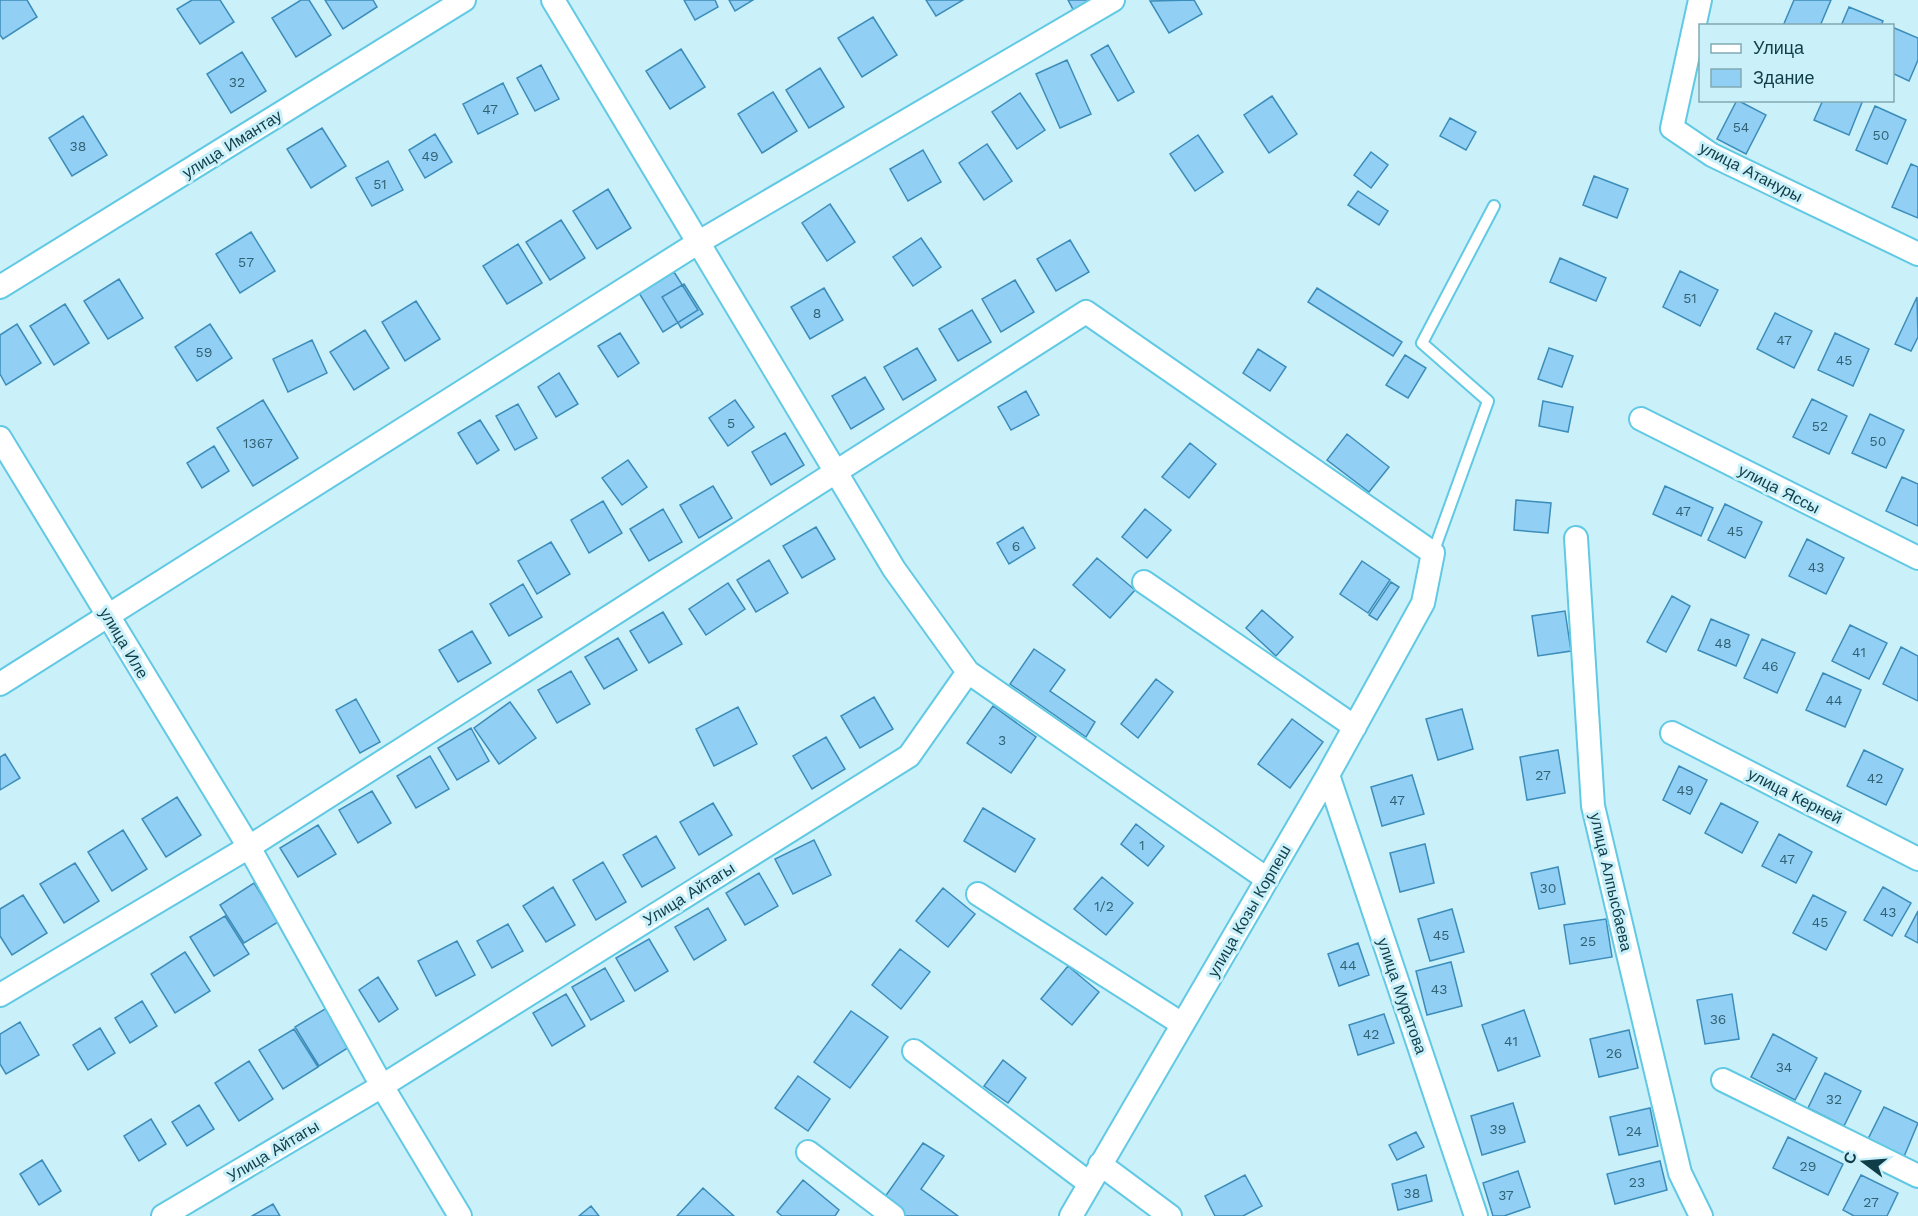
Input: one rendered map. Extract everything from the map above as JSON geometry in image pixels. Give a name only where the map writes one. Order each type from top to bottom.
[{"type":"street","name":"улица Имантау","points":[[0,287],[464,0]]},
{"type":"street","points":[[553,0],[894,569],[968,672],[1267,879]]},
{"type":"street","points":[[0,684],[109,618],[699,242],[1113,0]]},
{"type":"street","name":"улица Атануры","points":[[1700,0],[1672,129],[1712,155],[1918,254]]},
{"type":"street","points":[[0,995],[249,847],[1086,312],[1433,553]]},
{"type":"street","name":"улица Яссы","points":[[1641,419],[1918,558]]},
{"type":"street","name":"улица Иле","points":[[0,438],[249,847]]},
{"type":"street","name":"улица Алпысбаева","points":[[1576,538],[1593,806],[1680,1173],[1701,1216]]},
{"type":"street","name":"улица Козы Корпеш","points":[[1071,1216],[1355,728],[1423,603],[1433,553]]},
{"type":"street","points":[[1144,582],[1355,728]]},
{"type":"street","name":"Улица Айтагы","points":[[163,1216],[382,1086],[909,756],[968,672]]},
{"type":"street","name":"улица Керней","points":[[1672,733],[1918,859]]},
{"type":"street","name":"улица Муратова","points":[[1328,775],[1476,1216]]},
{"type":"street","points":[[249,847],[382,1086],[460,1216]]},
{"type":"street","points":[[978,894],[1182,1024]]},
{"type":"street","points":[[914,1051],[1094,1173],[1170,1216]]},
{"type":"street","points":[[1723,1080],[1918,1176]]},
{"type":"street","points":[[808,1152],[892,1216]]},
{"type":"lane","points":[[1433,553],[1488,401],[1422,343],[1494,206]]},
{"type":"building","points":[[0,0],[27,0],[37,17],[3,39],[0,35]]},
{"type":"building","points":[[192,0],[220,0],[234,22],[200,44],[177,9]]},
{"type":"building","points":[[301,0],[309,0],[331,35],[296,57],[272,18]]},
{"type":"building","points":[[325,0],[373,0],[377,7],[343,29]]},
{"type":"building","points":[[684,0],[715,0],[718,7],[695,20]]},
{"type":"building","points":[[729,0],[753,0],[735,11]]},
{"type":"building","points":[[926,0],[963,0],[936,16]]},
{"type":"building","points":[[1068,0],[1103,0],[1076,15]]},
{"type":"building","points":[[1194,0],[1202,14],[1169,33],[1150,1]]},
{"type":"building","points":[[1794,0],[1831,0],[1821,24],[1784,24]]},
{"type":"building","points":[[1849,7],[1883,21],[1882,24],[1842,24]]},
{"type":"building","points":[[873,17],[897,55],[862,77],[838,38]]},
{"type":"building","points":[[1894,28],[1918,38],[1918,60],[1909,81],[1894,74]]},
{"type":"building","points":[[1108,45],[1134,92],[1118,101],[1091,55]]},
{"type":"building","points":[[681,49],[705,87],[670,109],[646,71]]},
{"type":"building","points":[[242,52],[266,91],[231,113],[207,74]]},
{"type":"building","points":[[1067,60],[1091,114],[1060,128],[1036,74]]},
{"type":"building","points":[[541,65],[559,99],[535,111],[517,78]]},
{"type":"building","points":[[820,68],[844,107],[809,128],[786,90]]},
{"type":"building","points":[[503,83],[518,114],[478,134],[463,104]]},
{"type":"building","points":[[773,92],[797,131],[762,153],[738,114]]},
{"type":"building","points":[[1020,93],[1045,130],[1017,149],[992,112]]},
{"type":"building","points":[[1272,96],[1297,134],[1269,153],[1244,115]]},
{"type":"building","points":[[1736,102],[1741,102],[1766,115],[1746,154],[1717,139]]},
{"type":"building","points":[[1822,102],[1862,102],[1849,135],[1814,120]]},
{"type":"building","points":[[1875,106],[1906,120],[1887,164],[1856,150]]},
{"type":"building","points":[[83,116],[107,155],[72,176],[49,138]]},
{"type":"building","points":[[1450,118],[1476,132],[1466,150],[1440,136]]},
{"type":"building","points":[[322,128],[346,166],[311,188],[287,149]]},
{"type":"building","points":[[435,134],[452,162],[425,178],[409,150]]},
{"type":"building","points":[[1198,135],[1223,172],[1195,191],[1170,154]]},
{"type":"building","points":[[987,144],[1012,181],[984,200],[959,163]]},
{"type":"building","points":[[923,150],[941,182],[908,201],[890,169]]},
{"type":"building","points":[[1371,152],[1388,165],[1371,188],[1354,175]]},
{"type":"building","points":[[388,161],[403,190],[372,206],[356,178]]},
{"type":"building","points":[[1911,164],[1918,167],[1918,218],[1892,207]]},
{"type":"building","points":[[1594,176],[1628,189],[1617,218],[1583,205]]},
{"type":"building","points":[[608,189],[631,228],[597,249],[573,211]]},
{"type":"building","points":[[1358,191],[1388,211],[1379,225],[1348,205]]},
{"type":"building","points":[[830,204],[855,242],[827,261],[802,223]]},
{"type":"building","points":[[561,220],[585,258],[550,280],[526,242]]},
{"type":"building","points":[[251,232],[275,271],[240,293],[216,254]]},
{"type":"building","points":[[921,238],[941,267],[913,286],[893,257]]},
{"type":"building","points":[[1070,240],[1089,272],[1056,291],[1037,259]]},
{"type":"building","points":[[518,244],[542,283],[507,304],[483,266]]},
{"type":"building","points":[[1560,258],[1606,278],[1596,301],[1550,282]]},
{"type":"building","points":[[1680,271],[1718,290],[1700,326],[1663,307]]},
{"type":"building","points":[[674,272],[698,310],[663,332],[639,293]]},
{"type":"building","points":[[119,279],[143,318],[108,339],[84,301]]},
{"type":"building","points":[[1015,280],[1034,312],[1001,332],[982,299]]},
{"type":"building","points":[[684,284],[703,314],[681,328],[662,297]]},
{"type":"building","points":[[824,288],[843,320],[810,339],[791,307]]},
{"type":"building","points":[[1317,288],[1402,342],[1393,356],[1308,302]]},
{"type":"building","points":[[1917,297],[1918,337],[1911,351],[1895,344]]},
{"type":"building","points":[[416,301],[440,339],[405,361],[382,322]]},
{"type":"building","points":[[65,304],[89,343],[54,365],[30,326]]},
{"type":"building","points":[[972,310],[991,342],[958,361],[939,329]]},
{"type":"building","points":[[1775,313],[1812,331],[1794,368],[1757,349]]},
{"type":"building","points":[[17,324],[41,363],[6,385],[0,374],[0,335]]},
{"type":"building","points":[[210,324],[232,358],[197,381],[175,347]]},
{"type":"building","points":[[365,330],[389,368],[354,390],[330,352]]},
{"type":"building","points":[[620,333],[639,363],[618,377],[598,346]]},
{"type":"building","points":[[1835,333],[1869,349],[1853,386],[1818,370]]},
{"type":"building","points":[[312,340],[327,373],[288,392],[273,359]]},
{"type":"building","points":[[917,348],[936,380],[903,400],[884,367]]},
{"type":"building","points":[[1549,348],[1573,356],[1562,387],[1538,379]]},
{"type":"building","points":[[1258,349],[1286,367],[1270,391],[1243,373]]},
{"type":"building","points":[[1405,355],[1426,368],[1408,398],[1386,385]]},
{"type":"building","points":[[559,373],[578,404],[556,417],[538,387]]},
{"type":"building","points":[[865,377],[884,409],[851,429],[832,396]]},
{"type":"building","points":[[1026,391],[1039,415],[1011,430],[998,407]]},
{"type":"building","points":[[1812,399],[1847,416],[1829,454],[1793,437]]},
{"type":"building","points":[[263,400],[298,458],[253,486],[217,428]]},
{"type":"building","points":[[735,400],[754,427],[728,446],[709,418]]},
{"type":"building","points":[[1543,401],[1573,407],[1568,432],[1539,426]]},
{"type":"building","points":[[518,404],[537,438],[515,450],[496,416]]},
{"type":"building","points":[[1870,414],[1904,430],[1886,468],[1852,453]]},
{"type":"building","points":[[480,420],[499,450],[477,464],[458,433]]},
{"type":"building","points":[[785,433],[804,465],[771,485],[752,452]]},
{"type":"building","points":[[1347,434],[1389,467],[1369,492],[1327,460]]},
{"type":"building","points":[[1190,443],[1216,464],[1189,498],[1162,477]]},
{"type":"building","points":[[214,446],[229,471],[202,488],[187,463]]},
{"type":"building","points":[[628,460],[647,487],[622,505],[602,478]]},
{"type":"building","points":[[1902,477],[1918,484],[1918,526],[1886,511]]},
{"type":"building","points":[[713,486],[732,518],[699,538],[680,505]]},
{"type":"building","points":[[1665,486],[1713,508],[1701,536],[1653,514]]},
{"type":"building","points":[[1516,500],[1551,503],[1548,533],[1514,530]]},
{"type":"building","points":[[603,501],[622,533],[589,553],[571,520]]},
{"type":"building","points":[[1725,504],[1762,522],[1745,558],[1708,540]]},
{"type":"building","points":[[663,509],[682,542],[649,561],[630,529]]},
{"type":"building","points":[[1145,509],[1171,530],[1147,558],[1122,537]]},
{"type":"building","points":[[816,527],[835,559],[802,578],[783,546]]},
{"type":"building","points":[[1023,527],[1035,548],[1009,564],[997,543]]},
{"type":"building","points":[[1807,539],[1844,558],[1826,594],[1789,576]]},
{"type":"building","points":[[551,542],[570,574],[537,594],[518,561]]},
{"type":"building","points":[[1097,558],[1135,590],[1110,618],[1073,585]]},
{"type":"building","points":[[769,560],[788,593],[756,612],[737,580]]},
{"type":"building","points":[[1362,561],[1390,580],[1368,613],[1340,594]]},
{"type":"building","points":[[1391,582],[1399,587],[1377,620],[1369,615]]},
{"type":"building","points":[[728,583],[745,609],[706,635],[689,609]]},
{"type":"building","points":[[523,584],[542,617],[509,636],[490,604]]},
{"type":"building","points":[[1672,596],[1690,606],[1666,652],[1647,642]]},
{"type":"building","points":[[1262,610],[1293,637],[1276,656],[1246,628]]},
{"type":"building","points":[[1565,611],[1571,651],[1538,656],[1532,616]]},
{"type":"building","points":[[663,612],[682,644],[649,663],[630,631]]},
{"type":"building","points":[[1711,619],[1749,635],[1736,666],[1698,650]]},
{"type":"building","points":[[1850,625],[1887,643],[1869,679],[1832,661]]},
{"type":"building","points":[[472,631],[491,663],[458,682],[439,650]]},
{"type":"building","points":[[618,638],[637,670],[604,689],[585,657]]},
{"type":"building","points":[[1762,639],[1795,653],[1777,693],[1744,678]]},
{"type":"building","points":[[1901,647],[1918,656],[1918,701],[1883,684]]},
{"type":"building","points":[[1034,649],[1065,670],[1050,691],[1095,722],[1086,737],[1010,684]]},
{"type":"building","points":[[571,671],[590,704],[557,723],[538,690]]},
{"type":"building","points":[[1823,673],[1861,690],[1845,727],[1806,710]]},
{"type":"building","points":[[1156,679],[1173,692],[1138,738],[1121,724]]},
{"type":"building","points":[[874,697],[893,729],[860,748],[841,716]]},
{"type":"building","points":[[356,699],[380,742],[360,753],[336,710]]},
{"type":"building","points":[[510,702],[536,738],[499,764],[474,728]]},
{"type":"building","points":[[993,706],[1036,737],[1011,773],[967,743]]},
{"type":"building","points":[[738,707],[757,744],[714,766],[696,729]]},
{"type":"building","points":[[1462,709],[1473,749],[1438,760],[1426,719]]},
{"type":"building","points":[[1292,719],[1323,742],[1290,788],[1258,764]]},
{"type":"building","points":[[471,728],[489,761],[457,780],[438,748]]},
{"type":"building","points":[[826,737],[845,769],[812,789],[793,756]]},
{"type":"building","points":[[1558,750],[1565,793],[1527,800],[1520,757]]},
{"type":"building","points":[[1864,750],[1903,769],[1886,805],[1847,786]]},
{"type":"building","points":[[5,754],[20,778],[0,790],[0,757]]},
{"type":"building","points":[[430,756],[449,789],[416,808],[397,776]]},
{"type":"building","points":[[1679,766],[1707,780],[1690,814],[1663,800]]},
{"type":"building","points":[[1412,775],[1424,814],[1382,826],[1371,787]]},
{"type":"building","points":[[372,791],[391,823],[358,843],[339,810]]},
{"type":"building","points":[[177,797],[201,835],[166,857],[142,819]]},
{"type":"building","points":[[713,803],[732,835],[699,855],[680,822]]},
{"type":"building","points":[[1721,803],[1758,822],[1742,853],[1705,833]]},
{"type":"building","points":[[983,808],[1035,839],[1015,872],[964,841]]},
{"type":"building","points":[[1136,824],[1164,846],[1148,866],[1121,844]]},
{"type":"building","points":[[318,825],[336,854],[298,877],[280,848]]},
{"type":"building","points":[[123,830],[147,869],[112,891],[88,852]]},
{"type":"building","points":[[1779,834],[1812,852],[1796,883],[1762,866]]},
{"type":"building","points":[[656,836],[675,868],[642,887],[623,855]]},
{"type":"building","points":[[814,840],[831,875],[793,894],[775,859]]},
{"type":"building","points":[[1425,844],[1434,883],[1400,892],[1390,853]]},
{"type":"building","points":[[603,862],[626,902],[596,920],[573,880]]},
{"type":"building","points":[[75,863],[99,901],[64,923],[40,884]]},
{"type":"building","points":[[1558,867],[1565,904],[1539,909],[1531,873]]},
{"type":"building","points":[[759,873],[778,906],[745,925],[726,893]]},
{"type":"building","points":[[1102,877],[1133,903],[1106,935],[1074,909]]},
{"type":"building","points":[[254,883],[278,922],[244,943],[220,905]]},
{"type":"building","points":[[553,887],[575,925],[546,942],[523,906]]},
{"type":"building","points":[[1883,887],[1911,903],[1892,936],[1864,920]]},
{"type":"building","points":[[943,888],[975,914],[948,947],[916,921]]},
{"type":"building","points":[[23,895],[47,933],[12,955],[0,936],[0,909]]},
{"type":"building","points":[[1813,895],[1846,912],[1826,950],[1793,933]]},
{"type":"building","points":[[708,908],[726,940],[694,960],[675,927]]},
{"type":"building","points":[[1452,909],[1464,952],[1430,961],[1418,919]]},
{"type":"building","points":[[1918,911],[1918,943],[1905,936]]},
{"type":"building","points":[[225,916],[249,954],[214,976],[190,937]]},
{"type":"building","points":[[1606,919],[1612,957],[1570,964],[1564,925]]},
{"type":"building","points":[[508,924],[523,951],[492,968],[477,941]]},
{"type":"building","points":[[649,939],[668,971],[635,991],[616,958]]},
{"type":"building","points":[[457,941],[475,975],[436,996],[418,961]]},
{"type":"building","points":[[1358,943],[1369,975],[1339,986],[1328,954]]},
{"type":"building","points":[[900,949],[930,972],[901,1009],[872,985]]},
{"type":"building","points":[[185,952],[210,991],[175,1013],[151,974]]},
{"type":"building","points":[[1451,962],[1462,1006],[1427,1015],[1416,971]]},
{"type":"building","points":[[1068,966],[1099,992],[1072,1025],[1041,999]]},
{"type":"building","points":[[605,968],[624,1001],[591,1020],[572,987]]},
{"type":"building","points":[[378,977],[398,1009],[379,1022],[359,990]]},
{"type":"building","points":[[566,994],[585,1026],[552,1046],[533,1013]]},
{"type":"building","points":[[1732,994],[1739,1039],[1705,1044],[1697,1000]]},
{"type":"building","points":[[142,1001],[157,1026],[130,1043],[115,1018]]},
{"type":"building","points":[[330,1006],[354,1044],[319,1066],[295,1027]]},
{"type":"building","points":[[1524,1010],[1540,1056],[1498,1071],[1482,1025]]},
{"type":"building","points":[[851,1011],[888,1037],[850,1088],[814,1062]]},
{"type":"building","points":[[1384,1014],[1394,1043],[1358,1055],[1349,1025]]},
{"type":"building","points":[[20,1022],[39,1055],[6,1074],[0,1064],[0,1034]]},
{"type":"building","points":[[100,1028],[115,1053],[88,1070],[73,1045]]},
{"type":"building","points":[[294,1029],[318,1067],[283,1089],[259,1050]]},
{"type":"building","points":[[1629,1030],[1638,1068],[1599,1077],[1590,1039]]},
{"type":"building","points":[[1773,1034],[1817,1058],[1795,1100],[1751,1077]]},
{"type":"building","points":[[1003,1060],[1026,1078],[1008,1103],[984,1086]]},
{"type":"building","points":[[249,1061],[273,1099],[239,1121],[215,1083]]},
{"type":"building","points":[[1825,1073],[1861,1091],[1844,1126],[1808,1108]]},
{"type":"building","points":[[798,1076],[830,1099],[808,1131],[775,1108]]},
{"type":"building","points":[[1513,1103],[1525,1142],[1482,1155],[1471,1116]]},
{"type":"building","points":[[199,1105],[214,1129],[187,1146],[172,1122]]},
{"type":"building","points":[[1884,1107],[1918,1123],[1903,1159],[1867,1141]]},
{"type":"building","points":[[1650,1108],[1658,1146],[1619,1155],[1610,1117]]},
{"type":"building","points":[[151,1119],[166,1144],[139,1161],[124,1136]]},
{"type":"building","points":[[1416,1132],[1424,1147],[1397,1160],[1389,1145]]},
{"type":"building","points":[[1788,1137],[1843,1164],[1828,1195],[1773,1168]]},
{"type":"building","points":[[923,1143],[944,1156],[921,1189],[958,1216],[903,1216],[882,1201]]},
{"type":"building","points":[[42,1160],[61,1191],[39,1205],[20,1174]]},
{"type":"building","points":[[1660,1161],[1667,1190],[1615,1204],[1607,1174]]},
{"type":"building","points":[[1518,1171],[1530,1207],[1504,1216],[1493,1216],[1483,1183]]},
{"type":"building","points":[[1245,1175],[1262,1206],[1243,1216],[1215,1216],[1205,1196]]},
{"type":"building","points":[[1426,1175],[1432,1201],[1398,1210],[1392,1184]]},
{"type":"building","points":[[1861,1175],[1898,1193],[1887,1216],[1854,1216],[1843,1210]]},
{"type":"building","points":[[803,1180],[839,1210],[835,1216],[782,1216],[777,1212]]},
{"type":"building","points":[[703,1188],[734,1216],[677,1216]]},
{"type":"building","points":[[273,1204],[280,1216],[252,1216]]},
{"type":"building","points":[[591,1206],[599,1216],[579,1216]]}]
